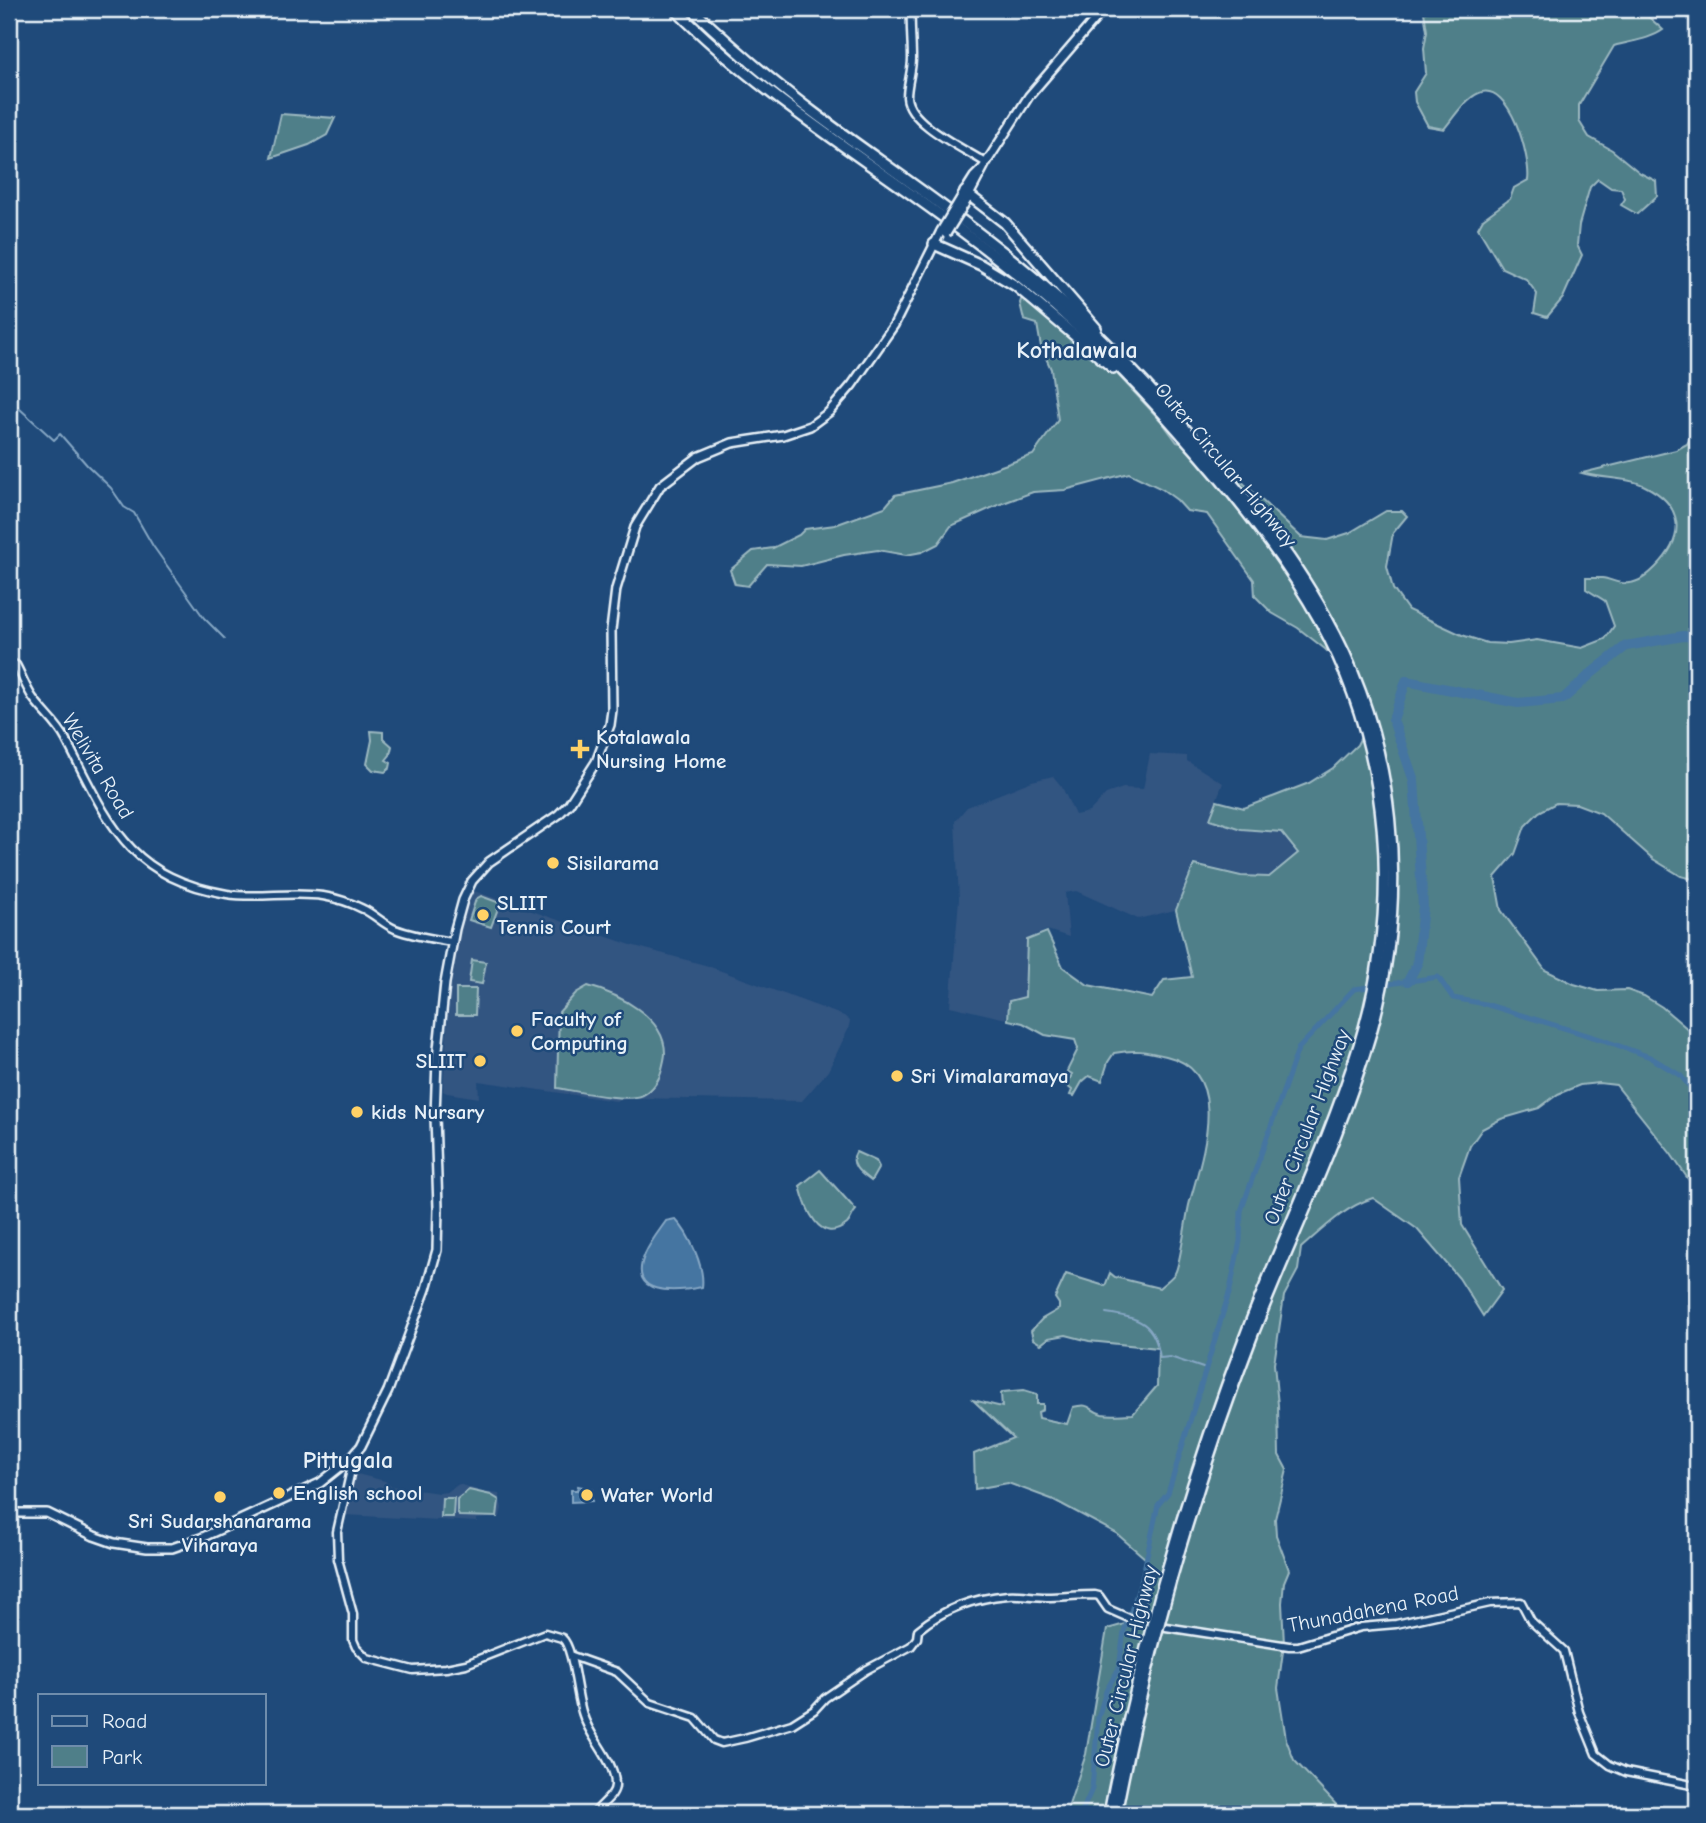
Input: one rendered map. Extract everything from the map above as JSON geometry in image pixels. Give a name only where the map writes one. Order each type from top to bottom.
[{"type":"highway","name":"Outer Circular Highway","points":[[675,9],[743,71],[935,200],[1013,260],[1125,361],[1256,513],[1296,569],[1327,618],[1356,681],[1377,745],[1390,812],[1393,871],[1391,921],[1378,1002],[1356,1079],[1253,1335],[1198,1494],[1148,1669],[1116,1814]]},
{"type":"highway","name":"Outer Circular Highway","points":[[692,9],[817,122],[1007,266],[1099,346],[1186,434],[1276,551],[1304,594],[1335,651],[1360,714],[1377,783],[1384,841],[1384,906],[1377,968],[1360,1042],[1324,1142],[1246,1333],[1203,1455],[1151,1633],[1126,1731],[1109,1814]]},
{"type":"highway","points":[[966,196],[1005,223],[1125,361]]},
{"type":"highway","points":[[936,246],[981,265],[1016,286],[1156,405]]},
{"type":"main road","points":[[9,1513],[47,1513],[114,1543],[147,1548],[172,1548],[201,1538],[326,1480],[349,1460],[366,1438],[383,1405],[436,1255],[436,1071],[445,983],[463,900],[479,872],[489,862],[558,815],[573,799],[596,762],[610,725],[612,710],[611,630],[616,589],[630,541],[644,509],[665,482],[698,457],[732,443],[802,429],[829,412],[852,385],[894,325],[926,261],[966,196],[974,177],[1030,96],[1104,9]]},
{"type":"street","points":[[911,9],[912,59],[907,97],[909,104],[929,128],[984,166]]},
{"type":"street","name":"Welivita Road","points":[[9,662],[16,665],[31,695],[65,737],[86,783],[109,822],[152,867],[183,881],[228,894],[311,895],[347,902],[365,909],[391,928],[452,942]]},
{"type":"street","points":[[349,1460],[347,1489],[337,1532],[338,1559],[350,1600],[356,1647],[367,1658],[414,1670],[466,1664],[545,1633],[562,1638],[572,1656],[574,1681],[583,1718],[607,1760],[615,1781],[614,1791],[594,1814]]},
{"type":"street","name":"Thunadahena Road","points":[[572,1656],[617,1672],[650,1703],[695,1718],[714,1740],[722,1743],[792,1724],[866,1670],[911,1646],[917,1638],[918,1630],[927,1623],[950,1609],[969,1602],[1010,1595],[1095,1595],[1119,1616],[1140,1623],[1298,1646],[1362,1627],[1396,1624],[1490,1603],[1521,1602],[1531,1620],[1564,1651],[1579,1712],[1596,1754],[1610,1765],[1626,1772],[1697,1786]]},
{"type":"shaded area","points":[[1150,754],[1187,756],[1187,761],[1223,783],[1209,819],[1241,830],[1280,833],[1296,853],[1268,876],[1242,875],[1193,863],[1175,910],[1138,919],[1076,891],[1065,893],[1069,937],[1047,930],[1026,939],[1024,997],[1008,1000],[1006,1019],[950,1006],[959,899],[955,821],[967,807],[1032,781],[1053,776],[1062,787],[1075,815],[1089,812],[1106,794],[1123,788],[1143,789]]},
{"type":"shaded area","points":[[474,891],[631,945],[705,965],[844,1016],[850,1021],[848,1030],[828,1071],[802,1101],[631,1098],[616,1101],[478,1081],[479,1098],[447,1093],[443,1091],[450,984],[464,912]]},
{"type":"shaded area","points":[[675,1219],[695,1251],[701,1270],[702,1287],[668,1290],[648,1285],[642,1278],[641,1268],[649,1245],[666,1221]]},
{"type":"shaded area","points":[[353,1473],[404,1488],[439,1493],[447,1492],[459,1484],[482,1492],[499,1494],[502,1508],[500,1517],[477,1519],[477,1522],[344,1515]]},
{"type":"shaded area","points":[[578,1486],[592,1489],[592,1501],[571,1502],[571,1490],[577,1490]]},
{"type":"green space","points":[[1443,9],[1640,9],[1663,30],[1646,38],[1614,46],[1579,105],[1579,121],[1589,137],[1656,181],[1657,196],[1637,214],[1621,205],[1625,199],[1621,189],[1611,188],[1598,179],[1590,187],[1579,225],[1577,245],[1582,255],[1563,298],[1547,317],[1534,313],[1537,294],[1526,279],[1502,268],[1478,228],[1483,219],[1510,199],[1514,188],[1528,180],[1522,140],[1509,109],[1500,98],[1490,92],[1479,93],[1464,104],[1444,129],[1428,126],[1415,102],[1414,92],[1426,73],[1424,48],[1427,31],[1424,12]]},
{"type":"green space","points":[[281,114],[335,118],[327,135],[309,145],[271,158]]},
{"type":"green space","points":[[1024,291],[1048,305],[1085,334],[1105,361],[1177,442],[1208,450],[1301,537],[1327,540],[1349,533],[1386,511],[1402,511],[1407,516],[1393,533],[1387,566],[1393,589],[1408,610],[1462,635],[1487,643],[1509,644],[1537,640],[1582,648],[1605,639],[1614,626],[1605,601],[1586,589],[1586,578],[1626,583],[1644,578],[1672,545],[1676,523],[1668,503],[1645,486],[1582,473],[1676,450],[1687,444],[1697,427],[1697,880],[1681,876],[1653,859],[1601,813],[1577,804],[1556,803],[1539,812],[1525,826],[1515,854],[1495,877],[1501,910],[1545,970],[1574,984],[1598,991],[1627,990],[1644,996],[1662,1007],[1697,1037],[1697,1192],[1671,1154],[1616,1085],[1580,1085],[1558,1094],[1539,1108],[1501,1119],[1482,1129],[1470,1146],[1459,1177],[1462,1225],[1502,1290],[1483,1316],[1459,1278],[1417,1229],[1373,1198],[1343,1213],[1301,1248],[1298,1270],[1284,1296],[1274,1364],[1279,1455],[1287,1470],[1275,1519],[1276,1535],[1289,1570],[1284,1582],[1282,1603],[1284,1644],[1278,1688],[1286,1739],[1294,1760],[1345,1814],[1066,1814],[1086,1754],[1107,1629],[1143,1619],[1149,1583],[1146,1559],[1116,1533],[1054,1500],[1008,1483],[975,1489],[974,1454],[1013,1438],[973,1400],[1002,1407],[1003,1392],[1024,1390],[1037,1394],[1037,1404],[1043,1404],[1043,1410],[1038,1412],[1039,1418],[1067,1424],[1073,1407],[1079,1406],[1086,1406],[1106,1415],[1133,1414],[1157,1386],[1158,1348],[1089,1341],[1066,1335],[1049,1338],[1041,1344],[1033,1339],[1031,1331],[1042,1319],[1059,1309],[1055,1298],[1066,1274],[1105,1286],[1110,1273],[1115,1277],[1159,1288],[1173,1275],[1179,1261],[1208,1119],[1206,1098],[1200,1080],[1187,1065],[1166,1056],[1140,1051],[1114,1053],[1102,1081],[1089,1076],[1074,1096],[1070,1095],[1072,1090],[1067,1086],[1072,1074],[1067,1071],[1078,1049],[1075,1040],[1045,1035],[1023,1023],[1008,1020],[1009,1001],[1025,997],[1027,940],[1047,932],[1063,967],[1088,985],[1152,998],[1164,980],[1192,977],[1176,910],[1194,865],[1241,876],[1269,877],[1298,853],[1281,832],[1241,829],[1210,819],[1217,801],[1244,808],[1309,783],[1333,768],[1357,745],[1366,727],[1368,702],[1354,678],[1325,649],[1298,628],[1272,613],[1255,596],[1254,580],[1207,514],[1187,511],[1162,489],[1129,473],[1065,490],[1033,492],[998,505],[951,526],[938,544],[922,552],[906,555],[878,550],[801,566],[767,564],[748,586],[735,584],[730,570],[753,551],[773,548],[805,529],[835,525],[885,507],[895,495],[952,483],[1033,455],[1058,420],[1051,369],[1041,347],[1037,324],[1024,320],[1020,303]]},
{"type":"green space","points":[[371,731],[383,732],[383,738],[392,746],[386,760],[391,763],[390,768],[385,772],[373,770],[367,764]]},
{"type":"green space","name":"SLIIT Tennis Court","points":[[481,896],[500,903],[491,927],[469,920],[476,899]]},
{"type":"green space","points":[[472,960],[486,962],[482,984],[469,982]]},
{"type":"green space","points":[[588,986],[626,1001],[649,1018],[657,1028],[663,1040],[664,1059],[658,1080],[643,1095],[625,1098],[557,1088],[559,1012],[576,993]]},
{"type":"green space","points":[[456,989],[476,989],[475,1015],[456,1015]]},
{"type":"green space","points":[[856,1152],[876,1161],[879,1167],[871,1181],[855,1165]]},
{"type":"green space","points":[[820,1170],[856,1210],[847,1224],[837,1230],[829,1231],[815,1221],[802,1194],[800,1186]]},
{"type":"green space","points":[[469,1490],[491,1495],[499,1500],[497,1517],[459,1516],[457,1499]]},
{"type":"green space","points":[[442,1498],[454,1498],[453,1517],[441,1517]]},
{"type":"waterway","points":[[9,399],[54,440],[60,434],[111,488],[124,507],[134,513],[153,546],[204,618],[225,639]]},
{"type":"waterway","points":[[1408,981],[1417,964],[1423,906],[1414,781],[1393,720],[1406,681],[1518,703],[1563,699],[1626,646],[1683,636],[1697,637]]},
{"type":"waterway","points":[[1081,1814],[1092,1789],[1098,1718],[1106,1691],[1119,1668],[1124,1631],[1142,1579],[1158,1505],[1168,1493],[1230,1290],[1240,1241],[1241,1211],[1298,1049],[1354,989],[1438,977],[1453,998],[1485,1004],[1650,1057],[1681,1076],[1697,1096]]},
{"type":"waterway","points":[[1106,1313],[1128,1317],[1144,1324],[1154,1336],[1160,1358],[1170,1357],[1206,1369]]},
{"type":"place","name":"Kotalawala Nursing Home","points":[[580,749]]},
{"type":"place","name":"Sisilarama","points":[[553,863]]},
{"type":"place","name":"SLIIT Tennis Court","points":[[483,915]]},
{"type":"place","name":"Faculty of Computing","points":[[517,1031]]},
{"type":"place","name":"SLIIT","points":[[480,1061]]},
{"type":"place","name":"Sri Vimalaramaya","points":[[897,1076]]},
{"type":"place","name":"kids Nursary","points":[[357,1112]]},
{"type":"place","name":"English school","points":[[279,1493]]},
{"type":"place","name":"Water World","points":[[587,1495]]},
{"type":"place","name":"Sri Sudarshanarama Viharaya","points":[[220,1497]]},
{"type":"district","name":"Kothalawala","points":[[1077,350]]},
{"type":"district","name":"Pittugala","points":[[348,1460]]}]
